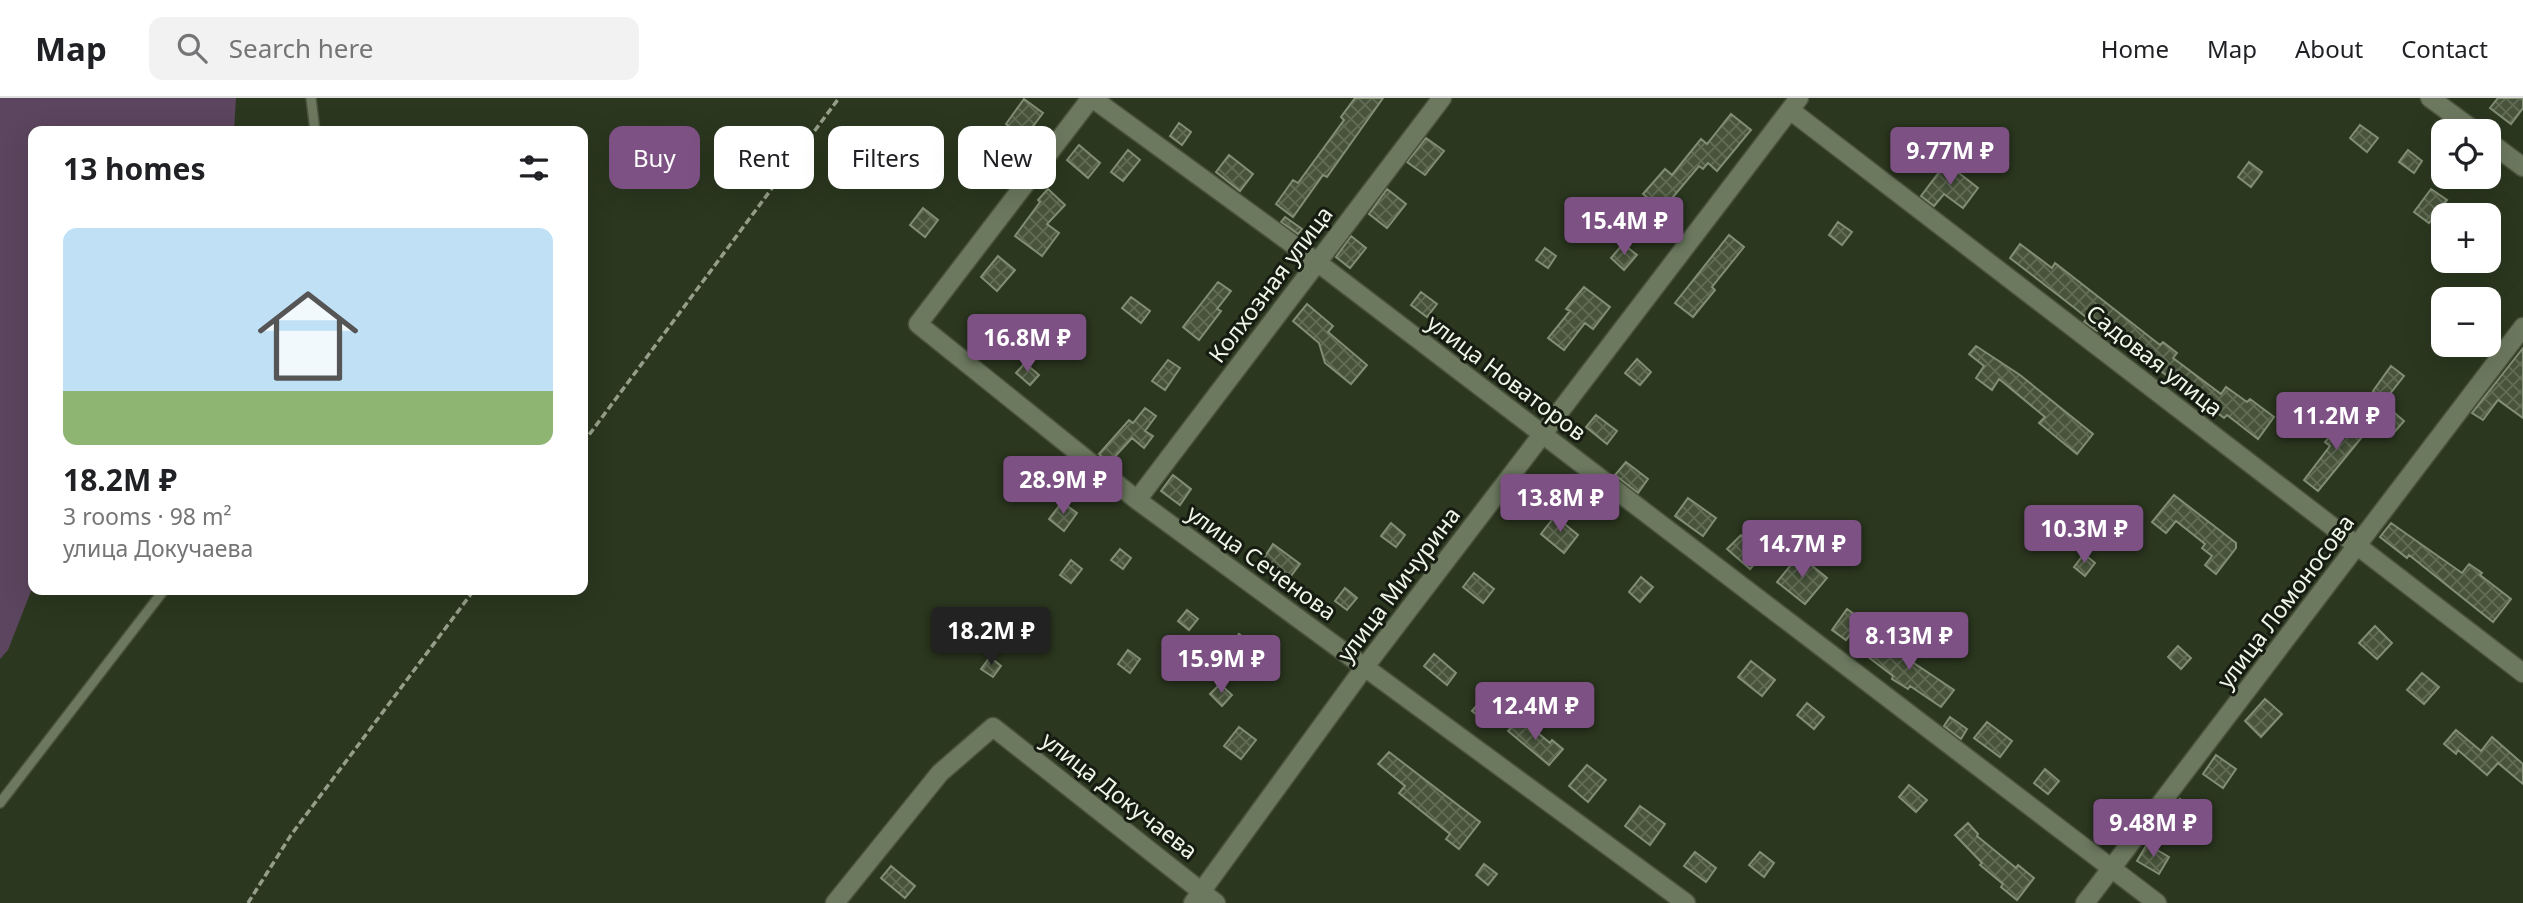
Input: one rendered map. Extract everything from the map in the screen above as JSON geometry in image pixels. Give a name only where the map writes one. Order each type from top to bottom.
[{"type":"street","name":"улица Новаторов","points":[[1092,98],[1317,262],[2157,903]]},
{"type":"street","name":"улица Сеченова","points":[[1092,98],[918,324],[1137,500],[1686,903]]},
{"type":"street","name":"Колхозная улица","points":[[1137,500],[1442,98]]},
{"type":"street","points":[[2430,98],[2459,119]]},
{"type":"street","name":"улица Мичурина","points":[[1198,897],[1364,668],[1794,104]]},
{"type":"street","name":"Садовая улица","points":[[1794,104],[2523,673]]},
{"type":"street","points":[[2501,151],[2523,167]]},
{"type":"street","name":"улица Ломоносова","points":[[2085,903],[2523,327]]},
{"type":"street","name":"улица Докучаева","points":[[835,903],[940,773],[993,727],[1198,897],[1216,903]]},
{"type":"lane","points":[[311,98],[314,126]]},
{"type":"lane","points":[[0,803],[160,595]]},
{"type":"path","points":[[588,436],[839,98]]},
{"type":"path","points":[[248,903],[291,835],[470,595]]},
{"type":"shaded area","points":[[0,98],[236,98],[234,126],[28,126],[29,595],[8,650],[0,659]]},
{"type":"building","points":[[1355,98],[1383,98],[1327,177],[1323,175],[1293,217],[1276,204],[1293,180],[1298,183],[1344,120],[1341,117]]},
{"type":"building","points":[[2498,98],[2523,98],[2523,108],[2511,124],[2490,108]]},
{"type":"building","points":[[1024,99],[1043,113],[1033,126],[1006,124]]},
{"type":"building","points":[[1731,114],[1751,130],[1717,171],[1708,163],[1703,169],[1699,166],[1662,210],[1643,194],[1665,169],[1672,175],[1701,139],[1707,144]]},
{"type":"building","points":[[1179,123],[1191,132],[1182,145],[1170,136]]},
{"type":"building","points":[[2360,125],[2378,138],[2367,152],[2350,138]]},
{"type":"building","points":[[1426,138],[1444,151],[1425,175],[1407,162]]},
{"type":"building","points":[[1079,145],[1100,163],[1088,178],[1067,160]]},
{"type":"building","points":[[1128,150],[1140,160],[1123,181],[1111,172]]},
{"type":"building","points":[[2408,150],[2422,161],[2414,173],[2399,162]]},
{"type":"building","points":[[1229,155],[1253,174],[1240,191],[1216,172]]},
{"type":"building","points":[[2249,162],[2262,172],[2251,187],[2238,177]]},
{"type":"building","points":[[1946,163],[1978,188],[1963,208],[1944,194],[1934,206],[1921,196]]},
{"type":"building","points":[[1048,189],[1065,205],[1047,224],[1059,233],[1042,256],[1015,236],[1040,202],[1038,200]]},
{"type":"building","points":[[1387,189],[1406,204],[1387,228],[1369,214]]},
{"type":"building","points":[[2431,189],[2447,200],[2445,203],[2431,203],[2429,223],[2414,212]]},
{"type":"building","points":[[923,208],[938,220],[925,237],[910,225]]},
{"type":"building","points":[[1285,217],[1302,229],[1298,234],[1281,222]]},
{"type":"building","points":[[1838,222],[1852,232],[1842,245],[1829,235]]},
{"type":"building","points":[[1729,235],[1744,247],[1712,287],[1715,290],[1693,317],[1675,303]]},
{"type":"building","points":[[1351,236],[1366,248],[1350,268],[1336,257]]},
{"type":"building","points":[[1623,244],[1637,255],[1624,270],[1611,258]]},
{"type":"building","points":[[2020,244],[2052,268],[2055,263],[2160,345],[2163,342],[2177,353],[2173,358],[2221,394],[2226,387],[2247,402],[2250,399],[2274,417],[2258,439],[2227,415],[2224,418],[2101,327],[2097,331],[2084,322],[2087,318],[2010,258]]},
{"type":"building","points":[[1545,248],[1556,256],[1548,268],[1536,260]]},
{"type":"building","points":[[998,256],[1015,270],[997,291],[981,277]]},
{"type":"building","points":[[1218,282],[1231,291],[1217,309],[1221,311],[1199,340],[1183,327]]},
{"type":"building","points":[[1584,287],[1610,307],[1593,329],[1585,323],[1564,350],[1548,338],[1570,311],[1566,309]]},
{"type":"building","points":[[1421,292],[1437,304],[1427,317],[1411,305]]},
{"type":"building","points":[[1131,297],[1150,311],[1141,323],[1122,308]]},
{"type":"building","points":[[1307,304],[1333,326],[1328,332],[1367,365],[1351,384],[1325,363],[1319,343],[1293,321]]},
{"type":"building","points":[[1976,346],[2020,375],[2093,434],[2077,454],[2039,423],[2045,417],[1999,379],[1992,390],[1976,378],[1984,366],[1969,354]]},
{"type":"building","points":[[2523,348],[2523,418],[2498,400],[2483,420],[2472,413]]},
{"type":"building","points":[[1637,359],[1651,372],[1640,385],[1625,373]]},
{"type":"building","points":[[1168,360],[1180,368],[1165,390],[1152,381]]},
{"type":"building","points":[[1025,363],[1039,375],[1030,385],[1016,373]]},
{"type":"building","points":[[2391,366],[2404,376],[2385,400],[2373,391]]},
{"type":"building","points":[[1145,408],[1156,416],[1145,431],[1153,436],[1144,448],[1132,438],[1109,463],[1099,454],[1129,420],[1133,423]]},
{"type":"building","points":[[2390,409],[2404,421],[2391,436],[2377,424]]},
{"type":"building","points":[[1596,415],[1617,431],[1607,444],[1586,427]]},
{"type":"building","points":[[2348,415],[2367,431],[2318,491],[2304,480],[2330,446],[2325,442]]},
{"type":"building","points":[[1626,462],[1648,479],[1638,493],[1615,475]]},
{"type":"building","points":[[1173,475],[1191,489],[1180,505],[1161,491]]},
{"type":"building","points":[[1540,481],[1556,493],[1541,514],[1524,502]]},
{"type":"building","points":[[2174,495],[2236,543],[2236,548],[2216,574],[2205,565],[2212,556],[2202,548],[2205,544],[2176,521],[2166,533],[2152,522]]},
{"type":"building","points":[[1688,498],[1716,518],[1703,536],[1675,516]]},
{"type":"building","points":[[1062,502],[1077,513],[1064,531],[1049,519]]},
{"type":"building","points":[[1555,516],[1578,535],[1564,553],[1541,534]]},
{"type":"building","points":[[1391,523],[1405,535],[1396,547],[1381,536]]},
{"type":"building","points":[[2391,523],[2462,573],[2469,564],[2511,599],[2493,622],[2409,555],[2407,558],[2380,537]]},
{"type":"building","points":[[1741,535],[1763,554],[1750,569],[1727,549]]},
{"type":"building","points":[[1273,544],[1300,564],[1290,577],[1264,558]]},
{"type":"building","points":[[1120,549],[1131,558],[1123,569],[1111,560]]},
{"type":"building","points":[[2084,554],[2095,563],[2085,576],[2074,567]]},
{"type":"building","points":[[1799,555],[1827,578],[1805,604],[1777,582]]},
{"type":"building","points":[[1071,560],[1082,569],[1071,583],[1060,575]]},
{"type":"building","points":[[1474,573],[1494,589],[1483,603],[1463,587]]},
{"type":"building","points":[[1641,577],[1653,587],[1640,602],[1629,592]]},
{"type":"building","points":[[1345,588],[1357,598],[1347,610],[1335,601]]},
{"type":"building","points":[[1847,609],[1861,619],[1846,640],[1832,630]]},
{"type":"building","points":[[1187,610],[1198,619],[1189,630],[1178,621]]},
{"type":"building","points":[[2375,626],[2392,643],[2377,659],[2359,643]]},
{"type":"building","points":[[1239,634],[1254,645],[1234,672],[1219,661]]},
{"type":"building","points":[[1883,635],[1903,649],[1899,653],[1954,690],[1941,707],[1910,686],[1908,689],[1892,679],[1893,676],[1867,656]]},
{"type":"building","points":[[2178,646],[2191,658],[2181,669],[2168,657]]},
{"type":"building","points":[[1128,650],[1140,659],[1130,673],[1118,664]]},
{"type":"building","points":[[1434,654],[1456,673],[1447,685],[1424,666]]},
{"type":"building","points":[[990,657],[1001,666],[993,677],[981,669]]},
{"type":"building","points":[[1751,661],[1775,680],[1762,696],[1738,677]]},
{"type":"building","points":[[2422,673],[2439,687],[2424,704],[2407,690]]},
{"type":"building","points":[[1220,684],[1232,695],[1222,706],[1210,694]]},
{"type":"building","points":[[1484,697],[1502,712],[1490,726],[1472,711]]},
{"type":"building","points":[[2265,699],[2282,714],[2261,737],[2245,721]]},
{"type":"building","points":[[1807,703],[1824,717],[1814,729],[1797,715]]},
{"type":"building","points":[[1950,717],[1967,729],[1961,739],[1944,726]]},
{"type":"building","points":[[1520,718],[1550,743],[1552,740],[1563,749],[1549,765],[1508,731]]},
{"type":"building","points":[[1987,722],[2012,741],[2000,757],[1974,738]]},
{"type":"building","points":[[1239,727],[1256,740],[1241,759],[1224,746]]},
{"type":"building","points":[[2456,730],[2481,751],[2492,737],[2523,764],[2523,784],[2498,763],[2487,775],[2458,750],[2456,754],[2444,744]]},
{"type":"building","points":[[1389,752],[1480,822],[1459,849],[1446,839],[1450,834],[1399,793],[1405,786],[1378,764]]},
{"type":"building","points":[[2216,755],[2236,769],[2223,788],[2203,774]]},
{"type":"building","points":[[1587,765],[1606,780],[1588,802],[1569,786]]},
{"type":"building","points":[[2045,769],[2059,781],[2048,794],[2034,783]]},
{"type":"building","points":[[1909,785],[1927,800],[1916,812],[1899,797]]},
{"type":"building","points":[[2180,799],[2204,815],[2191,836],[2166,821]]},
{"type":"building","points":[[1640,806],[1665,824],[1650,845],[1625,826]]},
{"type":"building","points":[[1968,823],[1977,836],[2016,868],[2018,865],[2034,878],[2017,900],[1980,865],[1982,863],[1955,835]]},
{"type":"building","points":[[2147,844],[2169,857],[2159,874],[2137,861]]},
{"type":"building","points":[[1695,852],[1716,868],[1706,882],[1684,866]]},
{"type":"building","points":[[1760,852],[1774,863],[1764,877],[1749,865]]},
{"type":"building","points":[[1484,864],[1497,874],[1488,885],[1476,875]]},
{"type":"building","points":[[891,866],[915,886],[905,898],[881,878]]}]
